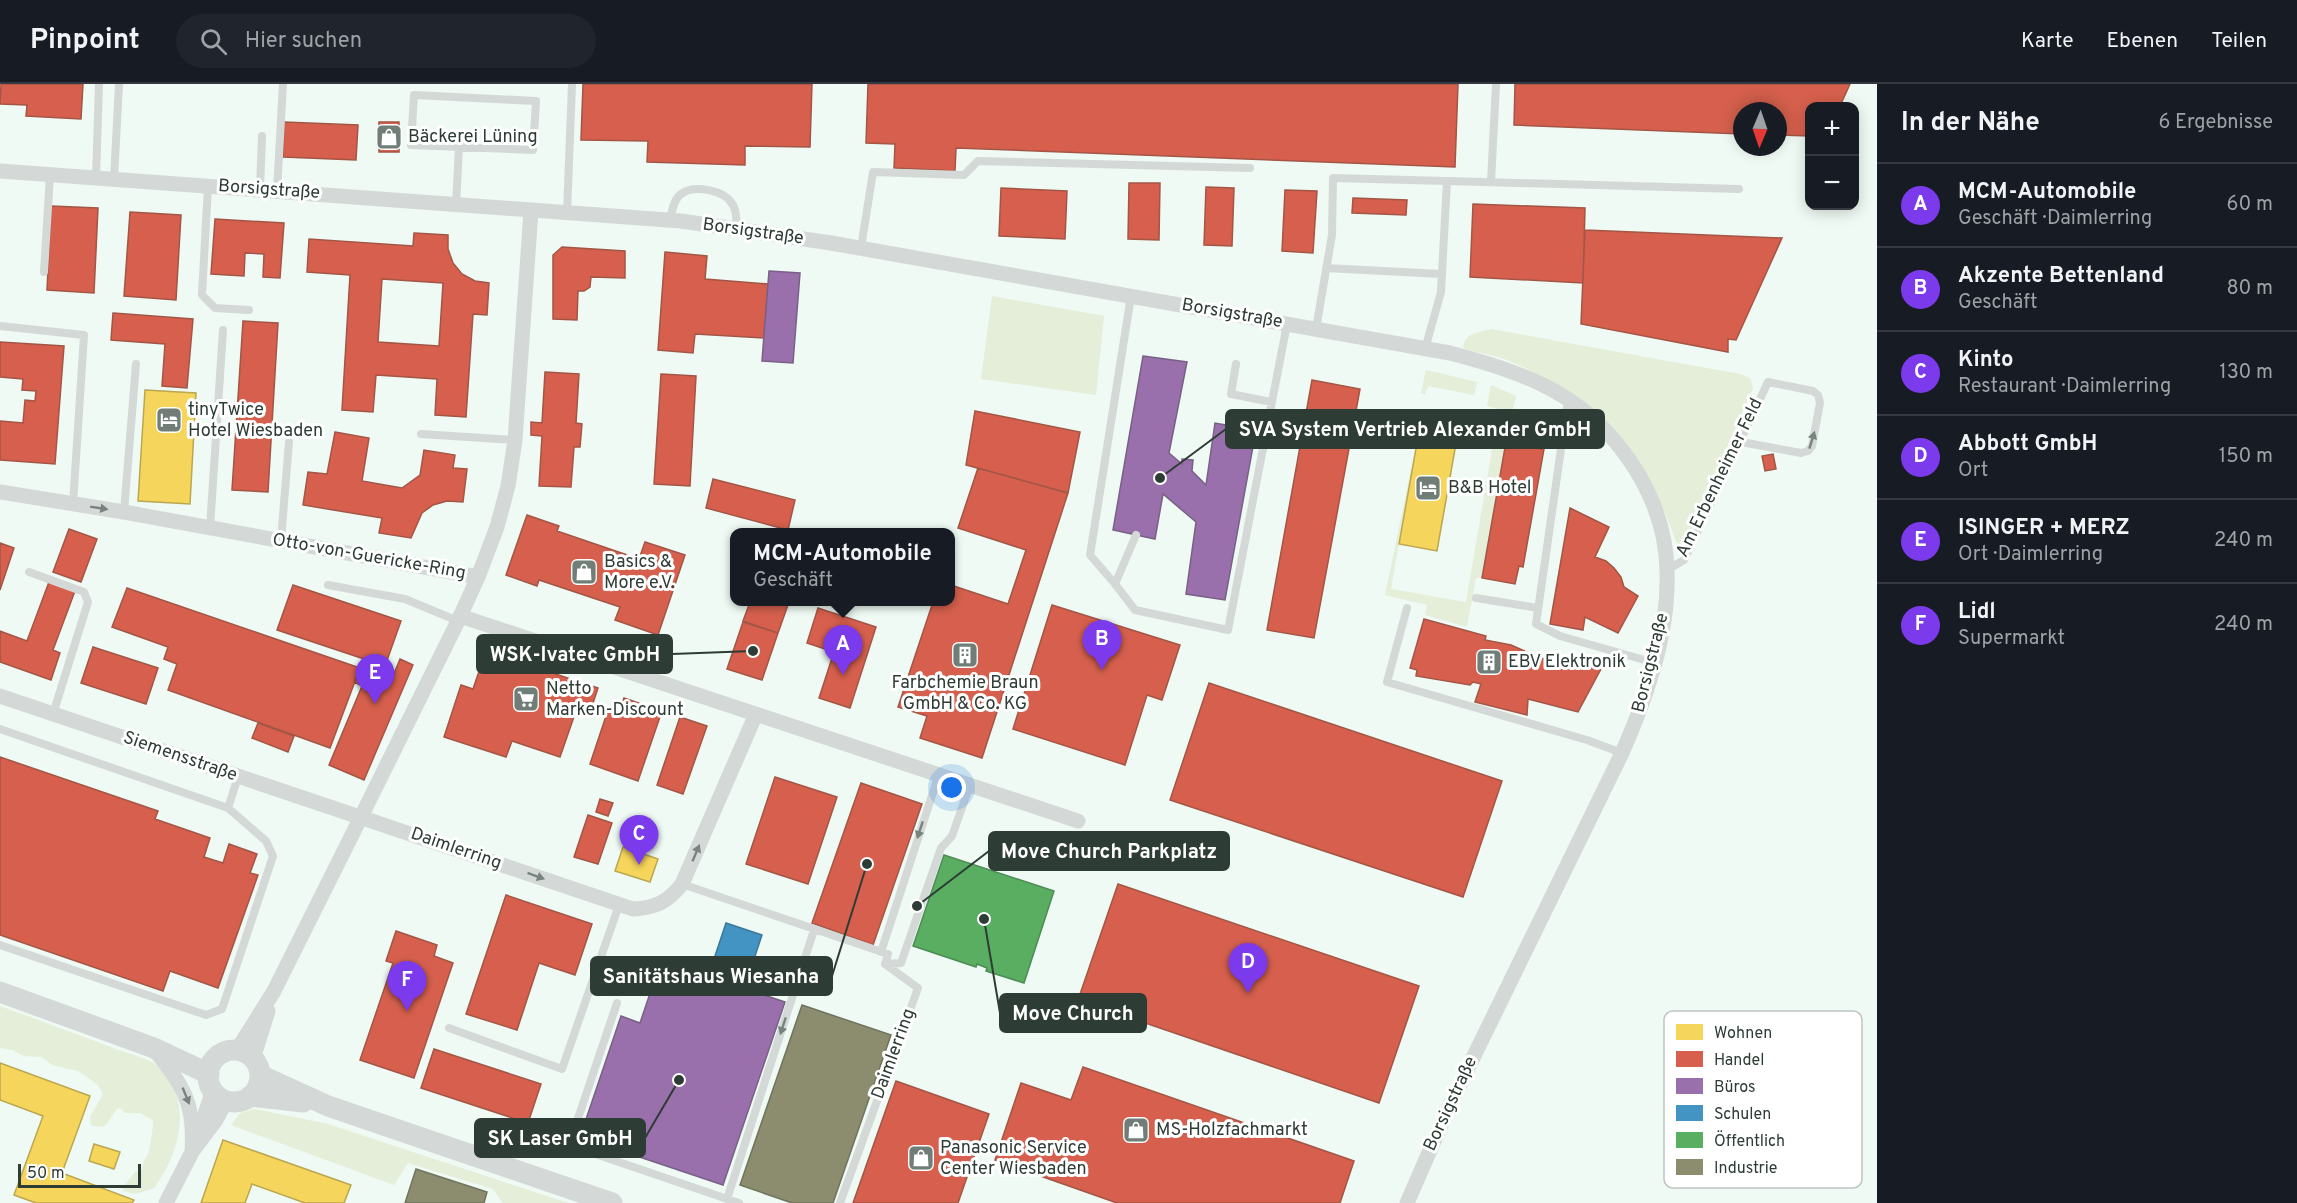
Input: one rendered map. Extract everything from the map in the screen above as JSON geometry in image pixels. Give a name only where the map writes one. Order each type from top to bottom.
[{"type":"street","name":"Borsigstraße","points":[[0,171],[669,220],[737,228],[1425,349],[1501,367],[1542,384],[1568,399],[1604,428],[1624,451],[1642,479],[1656,515],[1668,570],[1664,620],[1655,663],[1644,699],[1622,753],[1449,1107],[1407,1203]]},
{"type":"street","name":"Otto-von-Guericke-Ring","points":[[0,492],[124,512],[478,577],[497,527],[508,486],[515,440],[531,211]]},
{"type":"street","points":[[166,1203],[361,817],[478,577]]},
{"type":"street","points":[[459,618],[1078,820]]},
{"type":"street","name":"Siemensstraße","points":[[0,696],[361,817]]},
{"type":"street","name":"Daimlerring","points":[[361,817],[619,905],[633,909],[647,908],[661,904],[673,896],[682,884],[756,714]]},
{"type":"street","points":[[0,992],[154,1048],[231,1072],[612,1203]]},
{"type":"street","points":[[154,1048],[186,1093],[192,1114],[192,1152]]},
{"type":"street","points":[[231,1072],[239,1101],[250,1096],[328,1106]]},
{"type":"lane","points":[[96,178],[99,84]]},
{"type":"lane","points":[[114,179],[119,84]]},
{"type":"lane","points":[[277,191],[283,84]]},
{"type":"lane","points":[[567,213],[572,84]]},
{"type":"lane","points":[[1491,182],[1496,84]]},
{"type":"lane","points":[[414,95],[536,101],[533,150],[459,147],[411,145],[414,95]]},
{"type":"lane","points":[[260,189],[262,136]]},
{"type":"lane","points":[[456,205],[459,147]]},
{"type":"lane","points":[[861,248],[873,172],[964,175],[978,161],[1250,168]]},
{"type":"lane","points":[[44,272],[50,175]]},
{"type":"lane","points":[[1316,329],[1332,235],[1333,178],[1739,189]]},
{"type":"lane","points":[[1425,349],[1440,292],[1446,181]]},
{"type":"lane","points":[[208,186],[202,295],[215,308],[249,310]]},
{"type":"lane","points":[[669,220],[679,195],[690,189],[710,190],[731,201],[736,210],[737,228]]},
{"type":"lane","points":[[1326,268],[1442,274]]},
{"type":"lane","points":[[1131,296],[1090,555],[1135,610],[1228,630],[1287,324]]},
{"type":"lane","points":[[0,326],[84,334],[73,504]]},
{"type":"lane","points":[[210,528],[223,330]]},
{"type":"lane","points":[[124,512],[136,364]]},
{"type":"lane","points":[[1236,364],[1231,394],[1272,402]]},
{"type":"lane","name":"Am Erbenheimer Feld","points":[[1668,570],[1684,560],[1768,382],[1813,391],[1818,395],[1820,403],[1812,446],[1808,451],[1801,453],[1741,442]]},
{"type":"lane","points":[[1568,399],[1536,624],[1560,636],[1655,663]]},
{"type":"lane","points":[[421,434],[515,440]]},
{"type":"lane","points":[[281,540],[289,442]]},
{"type":"lane","points":[[1115,584],[1136,535]]},
{"type":"lane","points":[[29,572],[84,592],[88,602],[53,714]]},
{"type":"lane","points":[[328,585],[405,599],[459,618]]},
{"type":"lane","points":[[1476,598],[1538,608]]},
{"type":"lane","points":[[1407,608],[1387,682],[1587,740],[1622,753]]},
{"type":"lane","points":[[0,729],[228,808],[266,841],[273,856],[222,1009],[206,1015],[0,945]]},
{"type":"lane","points":[[881,952],[939,774]]},
{"type":"lane","points":[[228,808],[238,777]]},
{"type":"lane","points":[[682,884],[888,954],[885,964],[901,963],[941,848],[952,836],[970,785]]},
{"type":"lane","points":[[449,1028],[562,1069],[619,905]]},
{"type":"lane","points":[[727,1199],[814,930]]},
{"type":"lane","name":"Daimlerring","points":[[840,1203],[918,988],[885,964]]},
{"type":"lane","points":[[617,1003],[569,1145],[739,1203]]},
{"type":"green space","points":[[992,296],[1104,316],[1096,395],[981,379]]},
{"type":"green space","points":[[1491,329],[1740,374],[1750,378],[1753,388],[1684,547],[1677,544],[1649,479],[1633,453],[1615,430],[1594,410],[1570,392],[1541,376],[1502,358],[1463,348],[1469,336]]},
{"type":"green space","points":[[1426,370],[1477,382],[1474,395],[1428,386],[1425,395],[1421,393]]},
{"type":"green space","points":[[1491,385],[1516,396],[1482,578],[1476,578],[1467,627],[1425,615],[1427,605],[1385,595],[1420,426],[1391,589],[1466,602],[1499,409],[1487,406]]},
{"type":"green space","points":[[0,1006],[144,1059],[159,1067],[177,1095],[180,1111],[176,1143],[171,1159],[154,1188],[136,1194],[123,1191],[123,1187],[135,1172],[142,1170],[149,1151],[153,1120],[140,1113],[125,1113],[120,1108],[105,1126],[91,1125],[90,1117],[103,1094],[97,1084],[78,1071],[52,1065],[42,1057],[24,1056],[12,1050],[0,1048]]},
{"type":"green space","points":[[255,1109],[328,1124],[568,1203],[503,1203],[493,1189],[408,1163],[394,1185],[231,1125],[240,1113]]},
{"type":"building: Wohnen","name":"tinyTwice Hotel Wiesbaden","points":[[145,390],[196,393],[190,504],[138,501]]},
{"type":"building: Wohnen","name":"B&B Hotel","points":[[1420,426],[1458,432],[1437,551],[1399,544]]},
{"type":"building: Wohnen","points":[[623,847],[658,859],[650,882],[615,871]]},
{"type":"building: Wohnen","points":[[0,1063],[90,1096],[62,1173],[134,1200],[132,1203],[36,1203],[14,1195],[43,1116],[0,1100]]},
{"type":"building: Wohnen","points":[[223,1140],[351,1185],[344,1203],[305,1203],[252,1184],[245,1203],[201,1203]]},
{"type":"building: Wohnen","points":[[94,1144],[120,1152],[114,1169],[89,1161]]},
{"type":"building: Handel","points":[[1,84],[83,84],[81,119],[26,116],[27,105],[0,104]]},
{"type":"building: Handel","points":[[583,84],[812,84],[810,147],[745,146],[745,165],[647,162],[648,141],[581,140]]},
{"type":"building: Handel","points":[[868,84],[1458,84],[1455,167],[956,148],[955,171],[894,168],[895,144],[866,143]]},
{"type":"building: Handel","points":[[1515,84],[1850,84],[1842,102],[1805,102],[1805,136],[1787,135],[1787,102],[1733,102],[1733,134],[1514,125]]},
{"type":"building: Handel","points":[[284,122],[358,125],[356,160],[283,157]]},
{"type":"building: Handel","name":"Bäckerei Lüning","points":[[379,122],[399,122],[399,152],[379,152]]},
{"type":"building: Handel","points":[[1129,183],[1160,183],[1159,240],[1128,239]]},
{"type":"building: Handel","points":[[1206,187],[1234,188],[1232,246],[1204,245]]},
{"type":"building: Handel","points":[[1001,188],[1067,191],[1065,239],[999,236]]},
{"type":"building: Handel","points":[[1285,190],[1317,191],[1313,253],[1282,251]]},
{"type":"building: Handel","points":[[1353,198],[1407,200],[1406,215],[1352,213]]},
{"type":"building: Handel","points":[[1473,204],[1585,208],[1583,283],[1470,277]]},
{"type":"building: Handel","points":[[51,206],[98,208],[94,293],[47,290]]},
{"type":"building: Handel","points":[[130,212],[181,215],[176,300],[124,296]]},
{"type":"building: Handel","points":[[215,219],[284,223],[280,278],[263,277],[264,254],[245,253],[244,276],[211,274]]},
{"type":"building: Handel","points":[[1585,230],[1782,238],[1736,340],[1728,339],[1728,352],[1581,324]]},
{"type":"building: Handel","points":[[414,233],[448,235],[448,249],[453,263],[462,274],[475,281],[489,283],[487,315],[473,314],[466,417],[435,415],[437,379],[376,375],[373,412],[342,410],[350,275],[307,272],[309,239],[413,246]],"holes":[[[382,279],[443,283],[439,346],[378,342]]]},
{"type":"building: Handel","points":[[562,247],[625,251],[625,278],[591,277],[590,287],[584,291],[578,291],[577,320],[553,319],[553,255]]},
{"type":"building: Handel","points":[[665,252],[707,256],[705,279],[768,284],[764,338],[695,334],[693,353],[658,350]]},
{"type":"building: Handel","points":[[113,313],[193,319],[187,388],[162,386],[165,344],[111,340]]},
{"type":"building: Handel","points":[[243,321],[278,323],[268,492],[232,490]]},
{"type":"building: Handel","points":[[0,342],[64,346],[55,464],[0,460],[0,421],[23,423],[25,400],[35,401],[36,391],[22,390],[23,379],[0,377]]},
{"type":"building: Handel","points":[[545,372],[579,374],[576,423],[582,424],[580,447],[574,447],[571,487],[539,486],[542,436],[531,435],[531,422],[542,423]]},
{"type":"building: Handel","points":[[661,374],[696,376],[690,486],[654,484]]},
{"type":"building: Handel","points":[[1312,380],[1360,389],[1314,638],[1267,630]]},
{"type":"building: Handel","points":[[975,411],[1080,432],[1068,493],[966,465]]},
{"type":"building: Handel","points":[[1509,425],[1540,431],[1537,448],[1544,449],[1523,567],[1519,566],[1515,584],[1482,578]]},
{"type":"building: Handel","points":[[335,432],[369,438],[362,481],[402,488],[420,475],[424,450],[455,455],[453,468],[467,469],[463,502],[447,501],[433,505],[422,513],[411,538],[379,533],[382,518],[303,505],[308,472],[327,474]]},
{"type":"building: Handel","points":[[1773,454],[1776,469],[1765,471],[1762,456]]},
{"type":"building: Handel","name":"Farbchemie Braun GmbH & Co. KG","points":[[978,468],[1068,493],[982,758],[920,738],[927,716],[898,707],[932,606],[955,606],[955,586],[1008,604],[1026,550],[958,528]]},
{"type":"building: Handel","points":[[713,479],[795,500],[788,528],[781,528],[706,508]]},
{"type":"building: Handel","points":[[1570,508],[1609,527],[1595,557],[1606,561],[1614,568],[1621,577],[1624,587],[1638,596],[1618,633],[1585,617],[1583,630],[1550,624]]},
{"type":"building: Handel","points":[[527,515],[559,526],[557,531],[639,559],[645,542],[685,555],[658,635],[615,620],[620,607],[539,580],[537,586],[506,575]]},
{"type":"building: Handel","points":[[69,529],[97,539],[81,582],[53,572]]},
{"type":"building: Handel","points":[[0,543],[14,548],[0,590]]},
{"type":"building: Handel","points":[[49,582],[75,591],[53,650],[60,653],[51,680],[0,662],[0,631],[27,641]]},
{"type":"building: Handel","points":[[293,585],[401,621],[385,666],[277,630]]},
{"type":"building: Handel","points":[[127,588],[360,668],[330,748],[168,690],[177,664],[164,659],[168,647],[112,627]]},
{"type":"building: Handel","points":[[1052,605],[1180,645],[1162,700],[1147,695],[1125,765],[1013,729]]},
{"type":"building: Handel","points":[[749,606],[788,606],[778,633],[743,621]]},
{"type":"building: Handel","points":[[818,608],[876,627],[850,708],[819,698],[834,652],[807,643]]},
{"type":"building: Handel","name":"EBV Elektronik","points":[[1424,619],[1486,636],[1485,640],[1511,645],[1529,653],[1532,657],[1602,667],[1578,712],[1528,699],[1527,715],[1475,702],[1481,684],[1473,682],[1470,685],[1416,676],[1417,670],[1410,668]]},
{"type":"building: Handel","points":[[743,622],[778,633],[762,680],[727,669]]},
{"type":"building: Handel","points":[[93,647],[158,668],[146,704],[81,683]]},
{"type":"building: Handel","name":"Netto Marken-Discount","points":[[486,651],[598,688],[590,712],[577,708],[560,757],[512,741],[506,757],[444,737],[461,685],[473,689]]},
{"type":"building: Handel","points":[[400,659],[413,665],[364,780],[329,765],[362,686],[354,682],[360,668],[391,681]]},
{"type":"building: Handel","points":[[1209,683],[1502,781],[1463,897],[1170,800]]},
{"type":"building: Handel","points":[[624,698],[662,711],[638,781],[590,764],[608,710],[618,714]]},
{"type":"building: Handel","points":[[680,717],[707,726],[683,794],[657,785]]},
{"type":"building: Handel","points":[[258,723],[294,736],[288,752],[252,738]]},
{"type":"building: Handel","points":[[0,757],[158,811],[155,819],[210,838],[204,857],[223,863],[229,844],[257,854],[250,873],[258,875],[218,988],[170,971],[163,991],[0,935]]},
{"type":"building: Handel","points":[[775,777],[837,797],[808,884],[746,864]]},
{"type":"building: Handel","points":[[861,783],[922,804],[873,945],[812,923]]},
{"type":"building: Handel","points":[[600,799],[613,803],[608,816],[596,812]]},
{"type":"building: Handel","points":[[588,815],[612,823],[598,864],[574,857]]},
{"type":"building: Handel","points":[[1118,884],[1419,986],[1379,1103],[1078,1000]]},
{"type":"building: Handel","points":[[506,895],[592,924],[575,975],[539,963],[517,1030],[466,1014]]},
{"type":"building: Handel","points":[[396,931],[437,945],[434,956],[453,963],[414,1078],[360,1060],[393,963],[386,961]]},
{"type":"building: Handel","points":[[434,1049],[541,1084],[528,1123],[421,1088]]},
{"type":"building: Handel","name":"MS-Holzfachmarkt","points":[[1083,1067],[1354,1161],[1340,1203],[1117,1203],[995,1160],[1021,1083],[1071,1100]]},
{"type":"building: Handel","name":"Panasonic Service Center Wiesbaden","points":[[896,1081],[989,1114],[958,1203],[853,1203]]},
{"type":"building: Büros","points":[[769,271],[800,273],[793,363],[762,361]]},
{"type":"building: Büros","points":[[1143,356],[1187,362],[1169,453],[1182,464],[1182,459],[1193,460],[1192,471],[1206,485],[1215,423],[1256,430],[1225,600],[1186,594],[1196,522],[1163,494],[1155,539],[1113,530]]},
{"type":"building: Büros","points":[[661,961],[785,1002],[723,1185],[580,1137],[621,1016],[640,1023]]},
{"type":"building: Schulen","points":[[726,923],[762,935],[747,980],[711,968]]},
{"type":"building: Öffentlich","points":[[944,855],[1054,891],[1024,983],[986,971],[987,968],[977,964],[976,967],[913,946]]},
{"type":"building: Industrie","points":[[802,1005],[891,1035],[833,1203],[792,1203],[740,1185]]},
{"type":"building: Industrie","points":[[416,1169],[487,1192],[484,1203],[405,1203]]},
{"type":"place","name":"Bäckerei Lüning","points":[[389,137]]},
{"type":"place","name":"tinyTwice Hotel Wiesbaden","points":[[169,420]]},
{"type":"place","name":"SVA System Vertrieb Alexander GmbH","points":[[1160,478]]},
{"type":"place","name":"B&B Hotel","points":[[1428,488]]},
{"type":"place","name":"Basics & More e.V.","points":[[584,572]]},
{"type":"place","name":"WSK-Ivatec GmbH","points":[[753,651]]},
{"type":"place","name":"Farbchemie Braun GmbH & Co. KG","points":[[965,655]]},
{"type":"place","name":"EBV Elektronik","points":[[1489,662]]},
{"type":"place","name":"Akzente Bettenland","points":[[1102,670]]},
{"type":"place","name":"MCM-Automobile","points":[[843,675]]},
{"type":"place","name":"Netto Marken-Discount","points":[[526,699]]},
{"type":"place","name":"ISINGER + MERZ","points":[[375,704]]},
{"type":"place","name":"Sanitätshaus Wiesanha","points":[[867,864]]},
{"type":"place","name":"Kinto","points":[[639,865]]},
{"type":"place","name":"Move Church Parkplatz","points":[[917,906]]},
{"type":"place","name":"Move Church","points":[[984,919]]},
{"type":"place","name":"Abbott GmbH","points":[[1248,993]]},
{"type":"place","name":"Lidl","points":[[407,1011]]},
{"type":"place","name":"SK Laser GmbH","points":[[679,1080]]},
{"type":"place","name":"MS-Holzfachmarkt","points":[[1136,1130]]},
{"type":"place","name":"Panasonic Service Center Wiesbaden","points":[[921,1158]]}]
